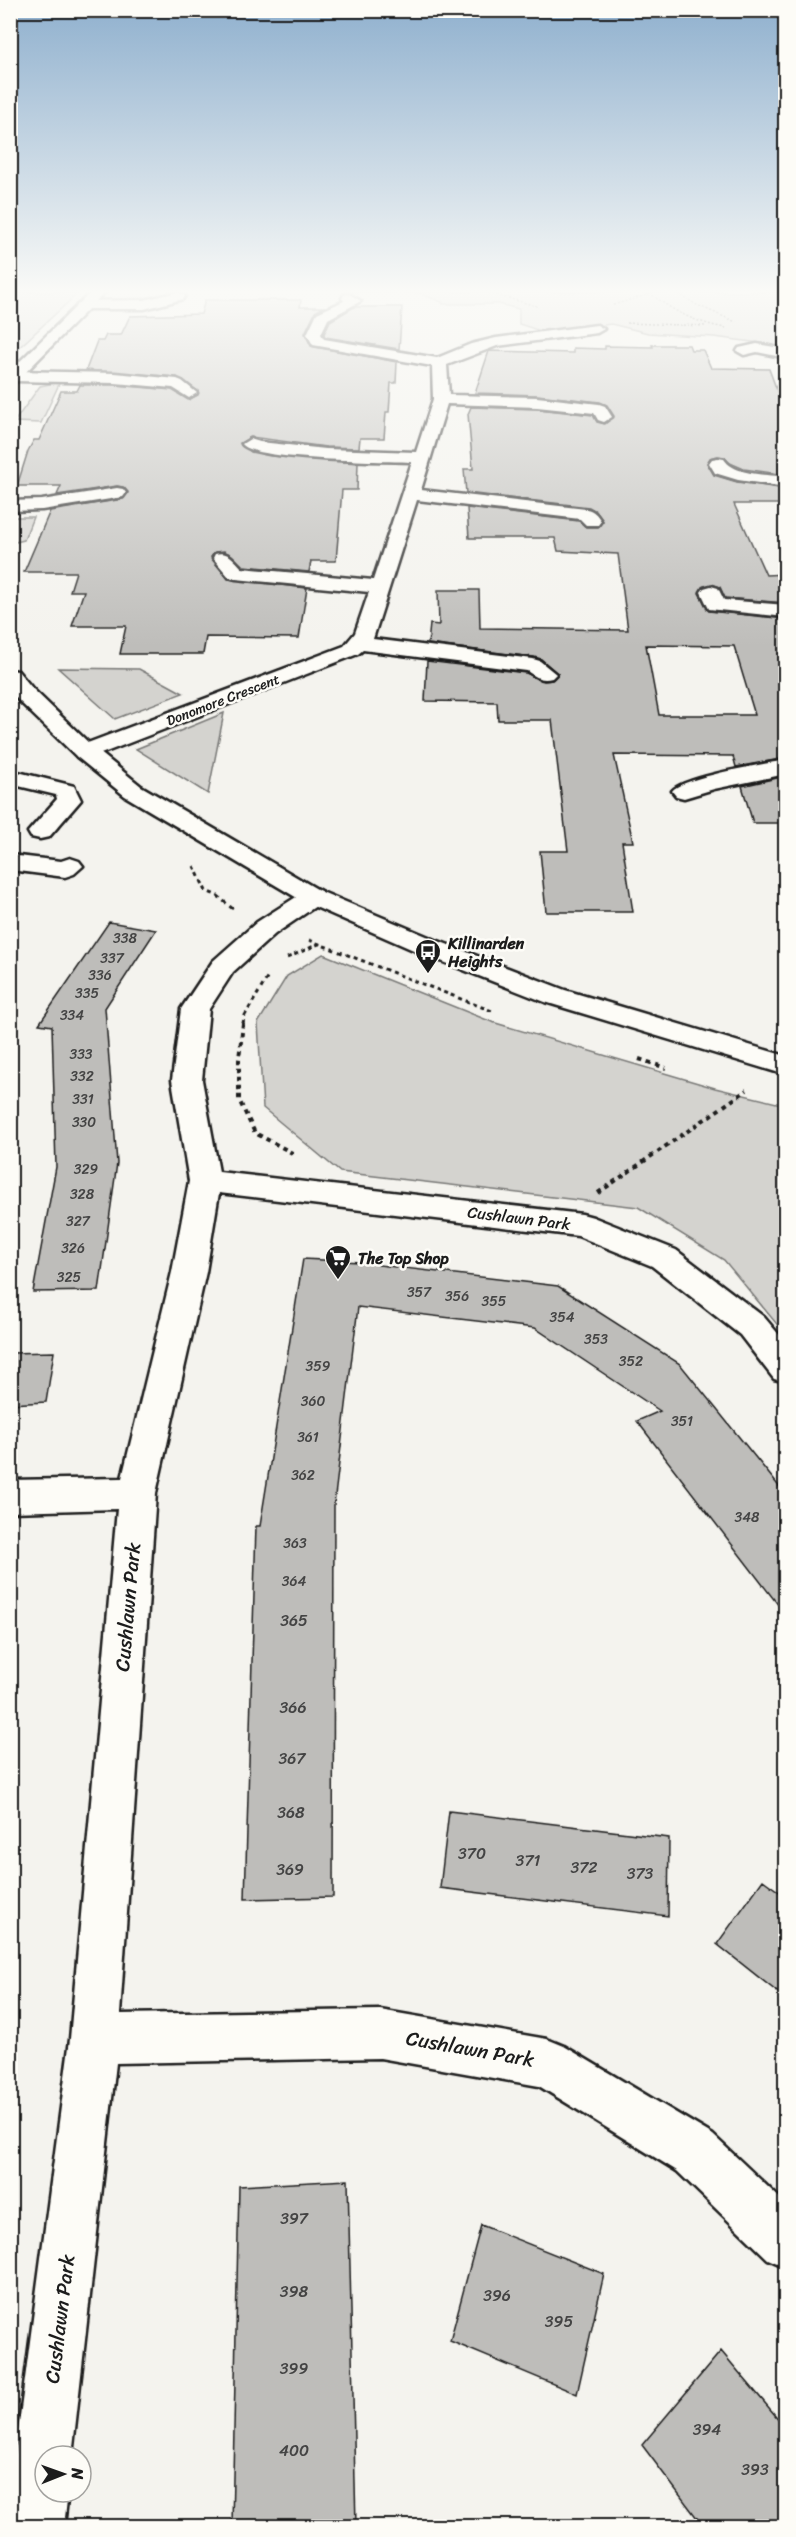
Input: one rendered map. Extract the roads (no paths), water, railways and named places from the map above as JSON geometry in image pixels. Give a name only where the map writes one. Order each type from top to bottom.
[{"type":"street","points":[[358,643],[365,635],[437,410]]},
{"type":"street","points":[[600,410],[604,417]]},
{"type":"street","points":[[250,444],[256,447],[326,454],[423,457]]},
{"type":"street","points":[[718,463],[721,469],[738,475],[786,482]]},
{"type":"street","points":[[10,506],[42,505],[117,493]]},
{"type":"street","points":[[411,494],[586,514],[592,521]]},
{"type":"street","points":[[222,558],[236,573],[381,586]]},
{"type":"street","points":[[711,592],[716,605],[786,611]]},
{"type":"street","points":[[358,643],[533,665],[545,674]]},
{"type":"street","name":"Donomore Crescent","points":[[85,752],[351,650],[358,643]]},
{"type":"street","points":[[10,676],[25,694],[85,752],[133,791],[313,897],[555,996],[786,1066]]},
{"type":"street","points":[[684,791],[708,783],[786,767]]},
{"type":"street","points":[[10,777],[66,791],[69,800],[40,832]]},
{"type":"street","points":[[10,862],[65,869],[70,867]]},
{"type":"street","name":"Cushlawn Park","points":[[35,2526],[94,2039],[137,1492],[189,1272],[205,1181],[187,1080],[195,1009],[223,967],[266,928],[313,897]]},
{"type":"street","name":"Cushlawn Park","points":[[205,1181],[582,1225],[664,1258],[752,1326],[786,1369]]},
{"type":"street","points":[[10,1496],[137,1492]]},
{"type":"street","name":"Cushlawn Park","points":[[94,2039],[380,2034],[547,2063],[695,2153],[786,2241]]},
{"type":"place","name":"Killinarden Heights","points":[[428,975]]},
{"type":"place","name":"The Top Shop","points":[[338,1281]]}]
